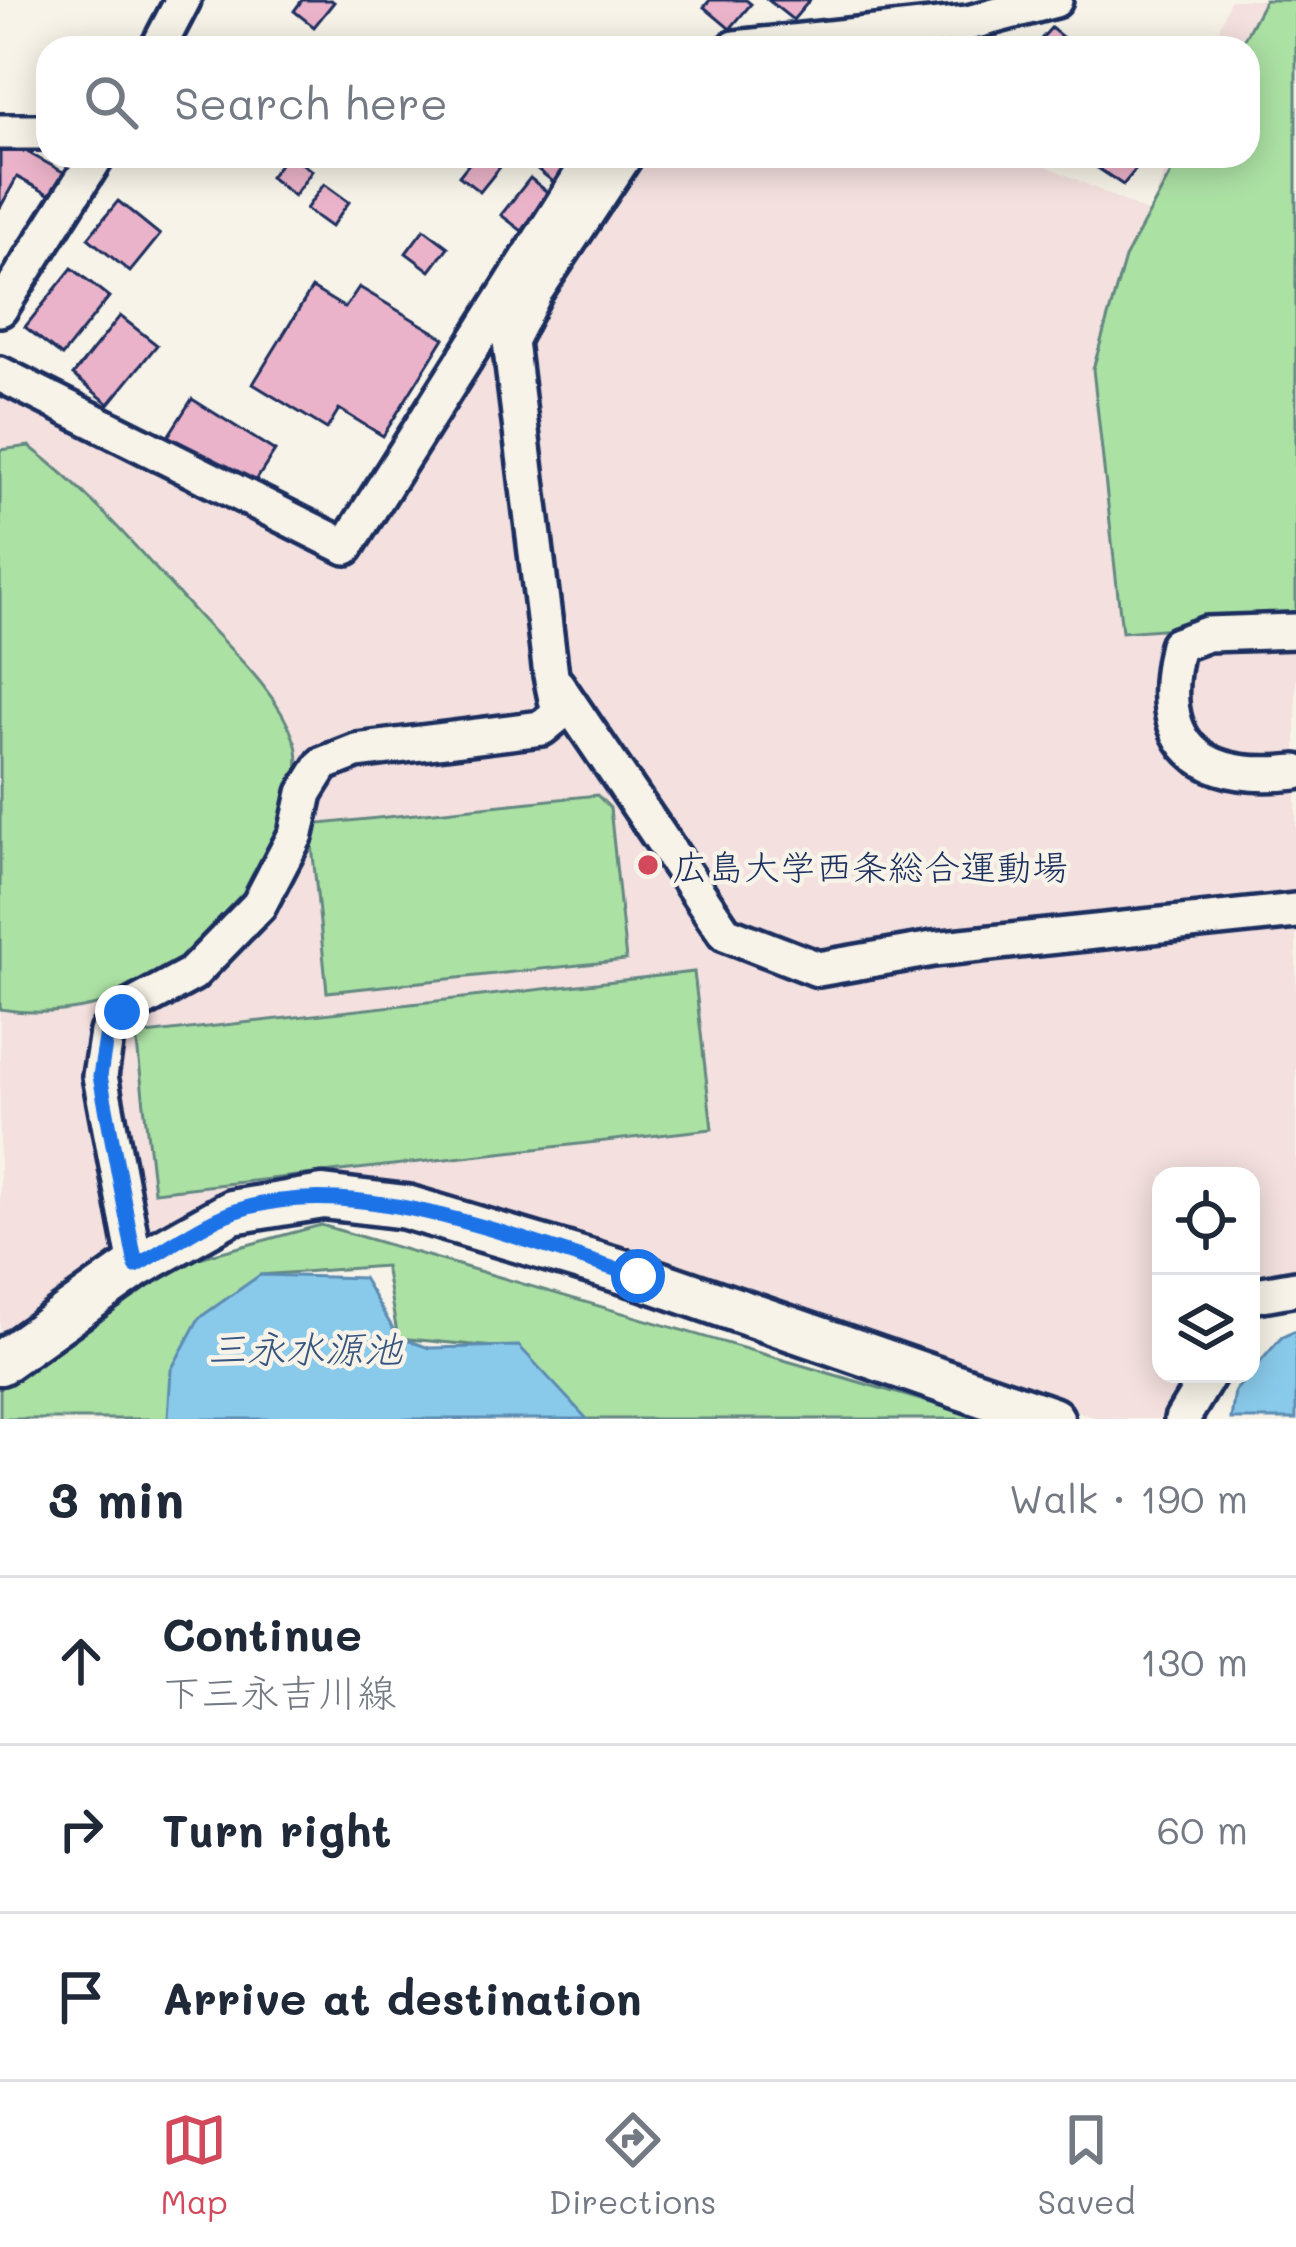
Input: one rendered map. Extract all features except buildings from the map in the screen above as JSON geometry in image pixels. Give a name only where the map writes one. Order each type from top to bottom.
[{"type":"main road","points":[[0,1363],[136,1266],[232,1213],[322,1197],[406,1207],[638,1276],[1052,1419]]},
{"type":"street","points":[[164,36],[183,0]]},
{"type":"street","points":[[857,36],[968,23],[1055,0]]},
{"type":"street","points":[[0,132],[36,132]]},
{"type":"street","points":[[0,309],[89,168]]},
{"type":"street","points":[[0,374],[346,548],[585,168]]},
{"type":"street","points":[[136,1266],[100,1076],[107,1032],[122,1012],[192,974],[259,905],[296,834],[305,793],[323,764],[356,751],[542,728],[559,714],[550,675],[510,341],[535,292],[617,168]]},
{"type":"street","points":[[1296,631],[1207,634],[1178,645],[1169,681],[1174,722],[1190,753],[1223,769],[1268,775],[1296,772]]},
{"type":"street","points":[[550,675],[725,933],[818,968],[933,949],[1296,911]]},
{"type":"street","points":[[1260,1294],[1296,1288]]},
{"type":"street","points":[[1182,1419],[1204,1383]]},
{"type":"shaded area","name":"広島大学西条総合運動場","points":[[1230,0],[1296,0],[1296,1281],[1260,1287],[1260,1167],[1152,1167],[1152,1383],[1190,1383],[1164,1419],[1100,1419],[553,1237],[207,1207],[99,1265],[0,1333],[0,388],[350,554],[610,168],[1051,168],[1149,213],[1166,168],[1260,168],[1260,36],[1216,36]]},
{"type":"green space","points":[[1265,0],[1296,0],[1296,619],[1122,632],[1093,369],[1125,258],[1174,168],[1260,168],[1260,36],[1246,36]]},
{"type":"green space","points":[[29,446],[95,504],[252,673],[287,723],[298,761],[291,803],[268,865],[243,905],[212,939],[177,968],[136,991],[93,1006],[47,1012],[0,1009],[0,450]]},
{"type":"green space","points":[[597,795],[610,808],[626,960],[327,992],[310,825]]},
{"type":"green space","points":[[694,972],[712,1129],[154,1192],[136,1035]]},
{"type":"green space","points":[[321,1225],[986,1419],[581,1419],[494,1347],[398,1338],[385,1266],[260,1275],[190,1419],[0,1419],[0,1389],[140,1274]]},
{"type":"water","name":"三永水源池","points":[[260,1275],[363,1278],[398,1337],[429,1348],[519,1346],[587,1419],[168,1419],[171,1370],[199,1318]]},
{"type":"water","points":[[1296,1331],[1296,1419],[1231,1419],[1235,1391],[1242,1383],[1260,1383],[1260,1362],[1282,1337]]},
{"type":"place","name":"広島大学西条総合運動場","points":[[648,865]]},
{"type":"route","points":[[122,1012],[107,1032],[100,1076],[136,1266],[232,1213],[322,1197],[406,1207],[638,1276]]}]
